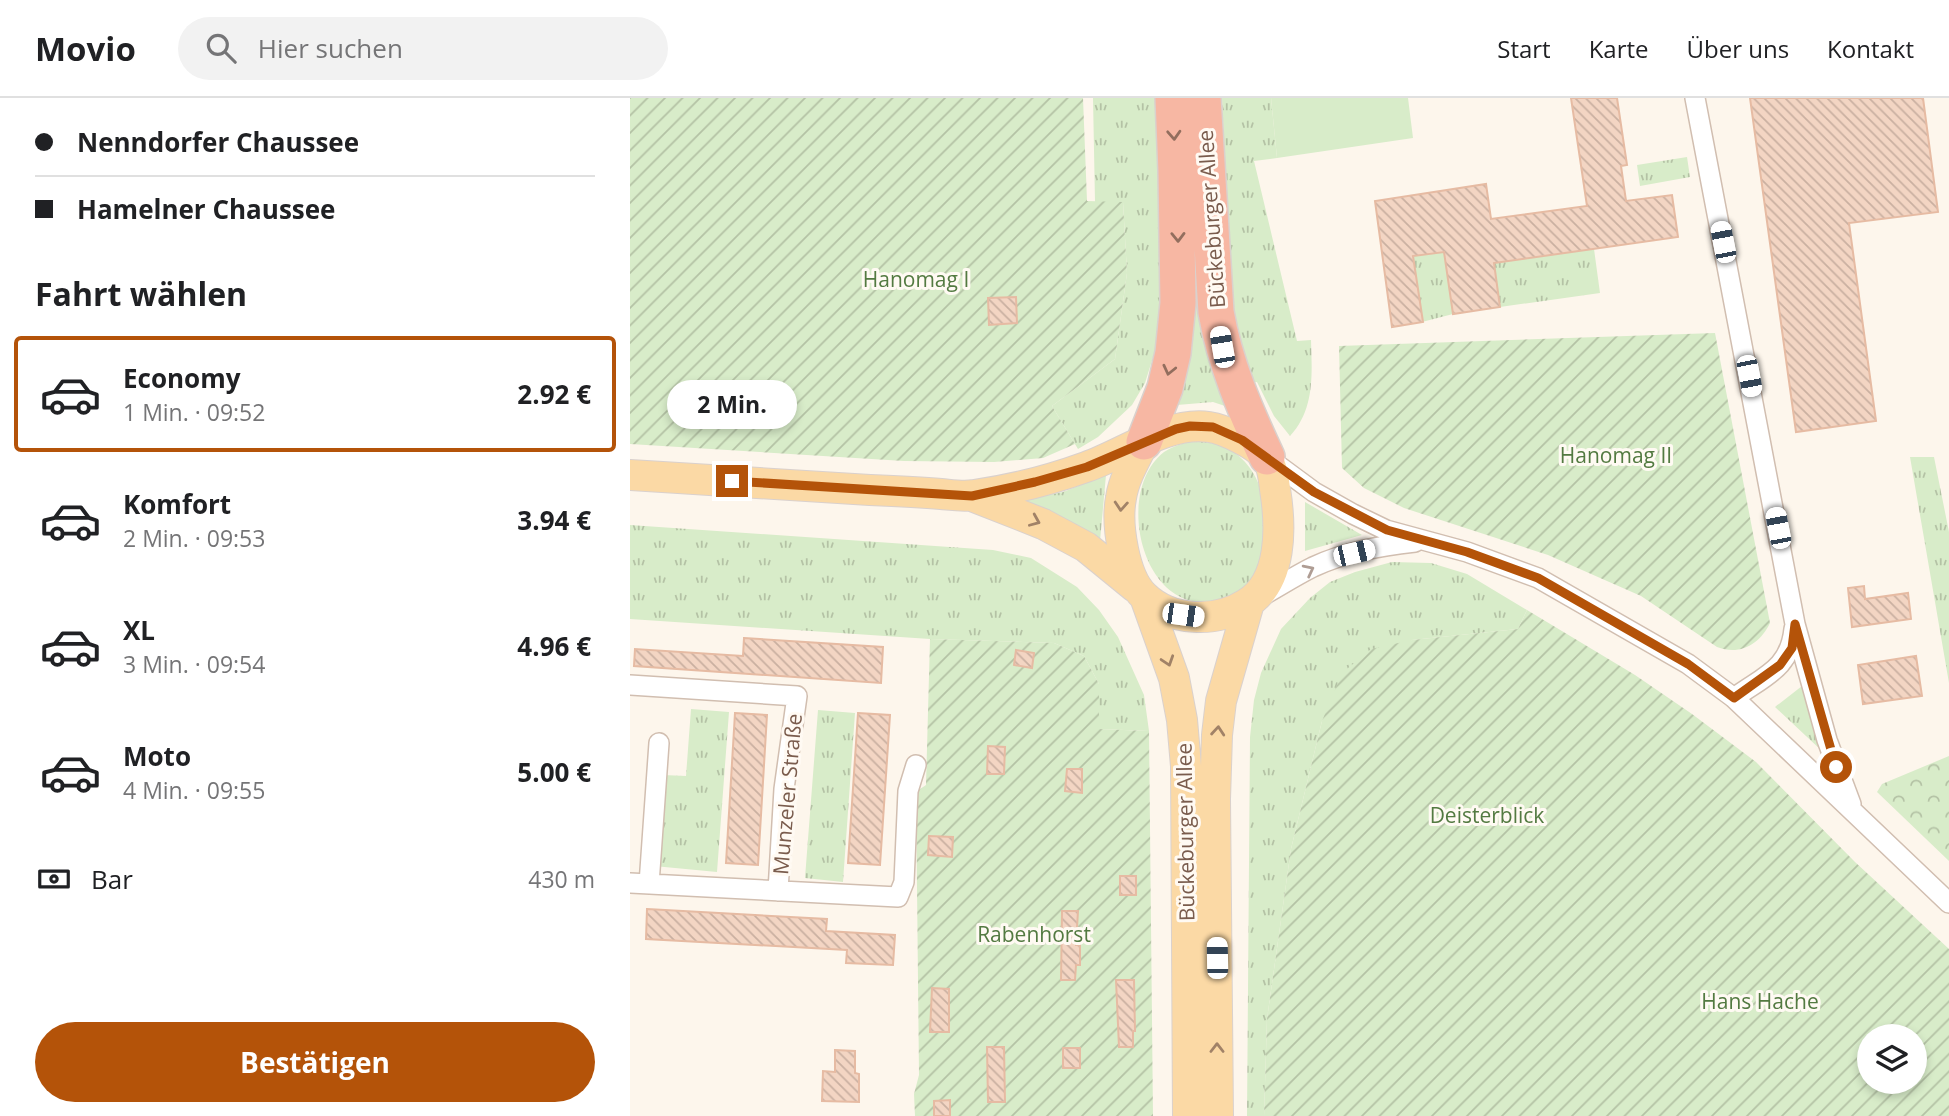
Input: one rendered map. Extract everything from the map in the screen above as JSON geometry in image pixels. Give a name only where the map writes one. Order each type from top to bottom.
[{"type":"highway","name":"Bückeburger Allee","points":[[1144,442],[1165,388],[1173,353],[1178,303],[1172,98]]},
{"type":"highway","name":"Bückeburger Allee","points":[[1203,98],[1216,312],[1222,347],[1238,394],[1267,457]]},
{"type":"main road","points":[[630,475],[972,496],[1087,467],[1144,442],[1190,426],[1213,427],[1242,440],[1267,457],[1277,503],[1278,549],[1272,570],[1249,603],[1232,612],[1199,618],[1165,610],[1086,547],[1043,524],[972,496]]},
{"type":"main road","points":[[1142,594],[1129,569],[1124,549],[1120,526],[1120,499],[1144,442]]},
{"type":"main road","name":"Bückeburger Allee","points":[[1142,594],[1174,678],[1182,720],[1186,766],[1188,1116]]},
{"type":"main road","name":"Bückeburger Allee","points":[[1218,1116],[1215,813],[1217,735],[1221,701],[1249,603]]},
{"type":"street","points":[[1695,98],[1795,624],[1827,740],[1854,811]]},
{"type":"street","points":[[1267,457],[1314,492],[1353,514],[1387,530],[1467,552],[1538,578],[1688,664],[1734,698],[1949,903]]},
{"type":"street","points":[[1249,603],[1314,566],[1385,545],[1423,541]]},
{"type":"street","points":[[1734,698],[1780,665],[1792,648],[1795,624]]},
{"type":"street","name":"Munzeler Straße","points":[[630,685],[797,696],[783,789],[778,891]]},
{"type":"street","name":"Munzeler Straße","points":[[659,743],[639,884],[898,897],[904,882],[908,791],[915,765]]},
{"type":"green space","name":"Hanomag I","points":[[630,98],[1083,98],[1087,201],[1123,202],[1127,273],[1115,359],[1052,406],[1075,444],[1043,458],[994,462],[904,461],[630,444]]},
{"type":"green space","points":[[1093,98],[1162,98],[1165,195],[1160,335],[1145,383],[1132,405],[1098,437],[1078,449],[1052,406],[1115,359],[1127,273],[1123,202],[1095,202]]},
{"type":"green space","points":[[1222,98],[1271,98],[1277,158],[1254,161],[1297,341],[1311,340],[1308,403],[1298,426],[1290,436],[1274,416],[1257,382],[1251,383],[1232,309]]},
{"type":"green space","points":[[1271,98],[1408,98],[1413,138],[1277,158]]},
{"type":"green space","points":[[1687,157],[1690,177],[1640,186],[1637,165]]},
{"type":"green space","points":[[1491,242],[1594,249],[1600,293],[1500,307]]},
{"type":"green space","points":[[1444,252],[1453,314],[1422,322],[1413,256]]},
{"type":"green space","points":[[1197,283],[1231,408],[1213,402],[1177,405],[1189,366]]},
{"type":"green space","name":"Hanomag II","points":[[1715,333],[1770,623],[1761,637],[1741,649],[1717,647],[1641,596],[1548,555],[1404,508],[1364,488],[1342,468],[1339,346]]},
{"type":"green space","points":[[1194,441],[1216,444],[1233,452],[1246,464],[1256,478],[1266,515],[1263,555],[1251,581],[1227,597],[1199,602],[1175,594],[1157,577],[1145,553],[1139,525],[1140,497],[1148,472],[1164,452]]},
{"type":"green space","points":[[1910,457],[1934,457],[1949,532],[1949,683]]},
{"type":"green space","points":[[1106,475],[1100,541],[1013,501],[1063,492]]},
{"type":"green space","points":[[1305,502],[1362,535],[1305,551]]},
{"type":"green space","points":[[630,525],[993,550],[1031,558],[1077,587],[1099,610],[1118,637],[1144,695],[1149,731],[1099,729],[1099,684],[1084,656],[1054,643],[930,639],[630,619]]},
{"type":"green space","points":[[1392,562],[1431,563],[1467,574],[1527,610],[1518,629],[1412,640],[1322,721],[1291,849],[1267,1019],[1264,1116],[1247,1116],[1250,737],[1254,700],[1261,673],[1281,629],[1310,598],[1330,582]]},
{"type":"green space","name":"Deisterblick","points":[[1527,610],[1635,675],[1756,762],[1855,862],[1949,949],[1949,1116],[1264,1116],[1267,1019],[1291,849],[1322,721],[1342,673],[1371,649],[1412,640],[1518,629]]},
{"type":"green space","name":"Rabenhorst","points":[[930,639],[1054,643],[1084,656],[1099,684],[1099,729],[1149,731],[1153,1116],[915,1116],[914,1094],[919,1075],[916,792],[926,785]]},
{"type":"green space","points":[[1802,686],[1822,751],[1775,707]]},
{"type":"green space","points":[[691,709],[729,712],[717,872],[654,866],[663,775],[686,776]]},
{"type":"green space","points":[[818,710],[855,713],[843,882],[805,878]]},
{"type":"green space","points":[[1949,756],[1949,861],[1877,792],[1882,784]]},
{"type":"building","points":[[1571,98],[1617,98],[1627,165],[1621,166],[1626,201],[1672,195],[1678,237],[1494,263],[1500,307],[1453,314],[1444,252],[1413,256],[1423,322],[1392,327],[1375,201],[1486,184],[1491,219],[1587,206]]},
{"type":"building","points":[[1750,98],[1923,98],[1938,212],[1849,223],[1876,421],[1796,432]]},
{"type":"building","points":[[1016,297],[1017,323],[989,325],[988,298]]},
{"type":"building","points":[[1864,586],[1865,599],[1908,593],[1911,619],[1852,627],[1848,588]]},
{"type":"building","points":[[744,638],[883,647],[881,683],[634,666],[635,649],[743,656]]},
{"type":"building","points":[[1016,650],[1034,653],[1032,668],[1014,665]]},
{"type":"building","points":[[1916,656],[1922,696],[1863,704],[1858,665]]},
{"type":"building","points":[[735,713],[767,715],[758,865],[726,863]]},
{"type":"building","points":[[858,713],[890,715],[880,865],[848,863]]},
{"type":"building","points":[[988,746],[1005,747],[1004,774],[987,774]]},
{"type":"building","points":[[1067,769],[1082,769],[1082,793],[1065,791]]},
{"type":"building","points":[[929,836],[953,837],[952,857],[928,855]]},
{"type":"building","points":[[1120,876],[1136,876],[1136,895],[1120,895]]},
{"type":"building","points":[[647,909],[827,919],[826,931],[895,935],[893,965],[846,963],[847,950],[646,939]]},
{"type":"building","points":[[1062,911],[1078,911],[1076,945],[1080,945],[1080,965],[1076,965],[1075,980],[1061,980]]},
{"type":"building","points":[[1116,980],[1134,980],[1133,1047],[1119,1047]]},
{"type":"building","points":[[932,988],[949,989],[949,1032],[930,1032]]},
{"type":"building","points":[[987,1047],[1004,1047],[1005,1102],[988,1102]]},
{"type":"building","points":[[1063,1048],[1080,1048],[1080,1068],[1063,1068]]},
{"type":"building","points":[[835,1050],[855,1051],[855,1073],[859,1074],[859,1102],[822,1101],[823,1071],[835,1072]]},
{"type":"building","points":[[950,1100],[950,1116],[934,1116],[934,1101]]},
{"type":"route","points":[[732,481],[972,496],[1087,467],[1176,429],[1190,426],[1213,427],[1242,440],[1314,492],[1387,530],[1467,552],[1560,589],[1688,664],[1734,698],[1780,665],[1792,648],[1795,624],[1836,767]]},
{"type":"park label","name":"Hans Hache","points":[[1760,1001]]}]
